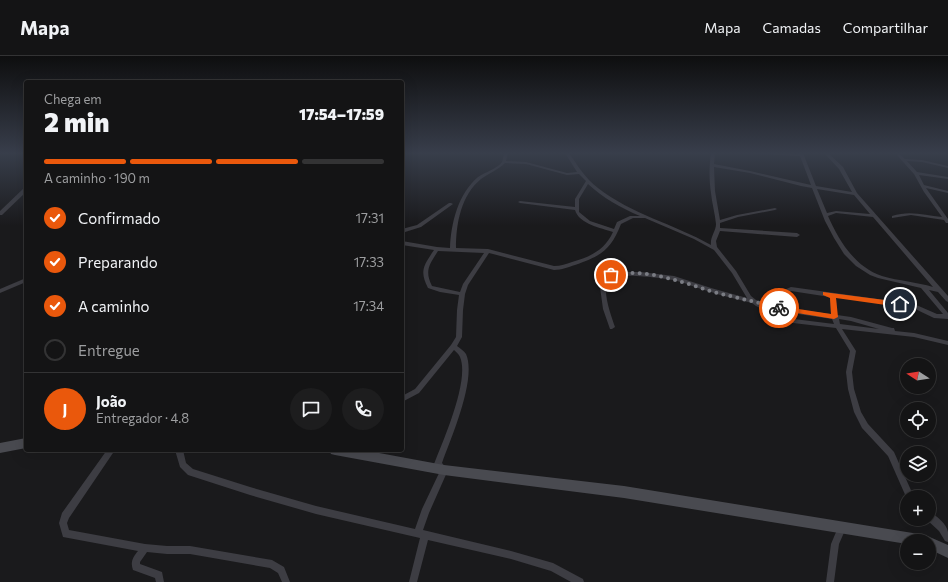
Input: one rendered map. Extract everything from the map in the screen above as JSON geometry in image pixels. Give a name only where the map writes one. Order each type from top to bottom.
[{"type":"main road","points":[[0,448],[24,443]]},
{"type":"main road","points":[[346,452],[444,470],[616,491],[900,537]]},
{"type":"main road","points":[[936,546],[948,552]]},
{"type":"street","points":[[453,250],[452,239],[455,220],[460,206],[469,191],[481,178]]},
{"type":"street","points":[[585,178],[610,198],[644,217],[700,240],[715,249],[734,272],[754,301],[765,309],[793,321],[905,334]]},
{"type":"street","points":[[712,178],[718,222],[718,229],[713,241],[715,249]]},
{"type":"street","points":[[773,178],[815,188],[855,194]]},
{"type":"street","points":[[811,178],[840,244],[858,265],[876,275],[940,291]]},
{"type":"street","points":[[846,178],[855,194],[948,300]]},
{"type":"street","points":[[919,178],[941,208],[947,220]]},
{"type":"street","points":[[588,181],[577,199],[577,212],[588,222],[616,232]]},
{"type":"street","points":[[924,186],[948,192]]},
{"type":"street","points":[[0,214],[24,192]]},
{"type":"street","points":[[520,202],[576,209]]},
{"type":"street","points":[[404,231],[419,226],[450,204]]},
{"type":"street","points":[[718,222],[742,215],[775,209]]},
{"type":"street","points":[[826,215],[836,212],[875,216]]},
{"type":"street","points":[[894,217],[911,214],[947,220]]},
{"type":"street","points":[[404,243],[437,249],[488,251],[554,268],[560,268],[589,258],[604,250],[620,223],[624,220],[632,217],[644,217]]},
{"type":"street","points":[[718,229],[797,235]]},
{"type":"street","points":[[437,249],[425,268],[426,280],[430,287],[462,294]]},
{"type":"street","points":[[404,398],[417,391],[454,347],[460,337],[462,294],[465,285],[488,251]]},
{"type":"street","points":[[612,327],[606,309],[603,287],[607,278],[611,275],[617,274],[641,274],[674,278],[710,290],[785,310],[834,317],[879,326],[905,334],[948,343]]},
{"type":"street","points":[[0,291],[24,281]]},
{"type":"street","points":[[923,286],[948,317]]},
{"type":"street","points":[[786,291],[791,289],[914,306],[931,314],[948,317]]},
{"type":"street","points":[[825,294],[833,296],[834,317],[838,327],[854,354],[849,372],[851,389],[858,412],[865,426],[891,454],[907,490]]},
{"type":"street","points":[[413,582],[424,512],[444,470],[438,464],[463,394],[466,366],[462,353],[454,347]]},
{"type":"street","points":[[110,452],[65,516],[63,523],[66,534],[146,548],[190,550],[272,564],[281,570],[286,582]]},
{"type":"street","points":[[180,452],[183,464],[191,472],[250,492],[308,508],[511,555],[553,567],[580,582]]},
{"type":"street","points":[[936,522],[942,528],[948,538]]},
{"type":"street","points":[[830,582],[835,544],[842,528]]},
{"type":"street","points":[[146,548],[136,561],[136,567],[155,572],[159,576],[160,582]]},
{"type":"way so far","points":[[611,275],[641,274],[674,278],[732,297],[779,308]]},
{"type":"route","points":[[779,308],[834,317],[833,296],[825,294],[900,304]]}]
